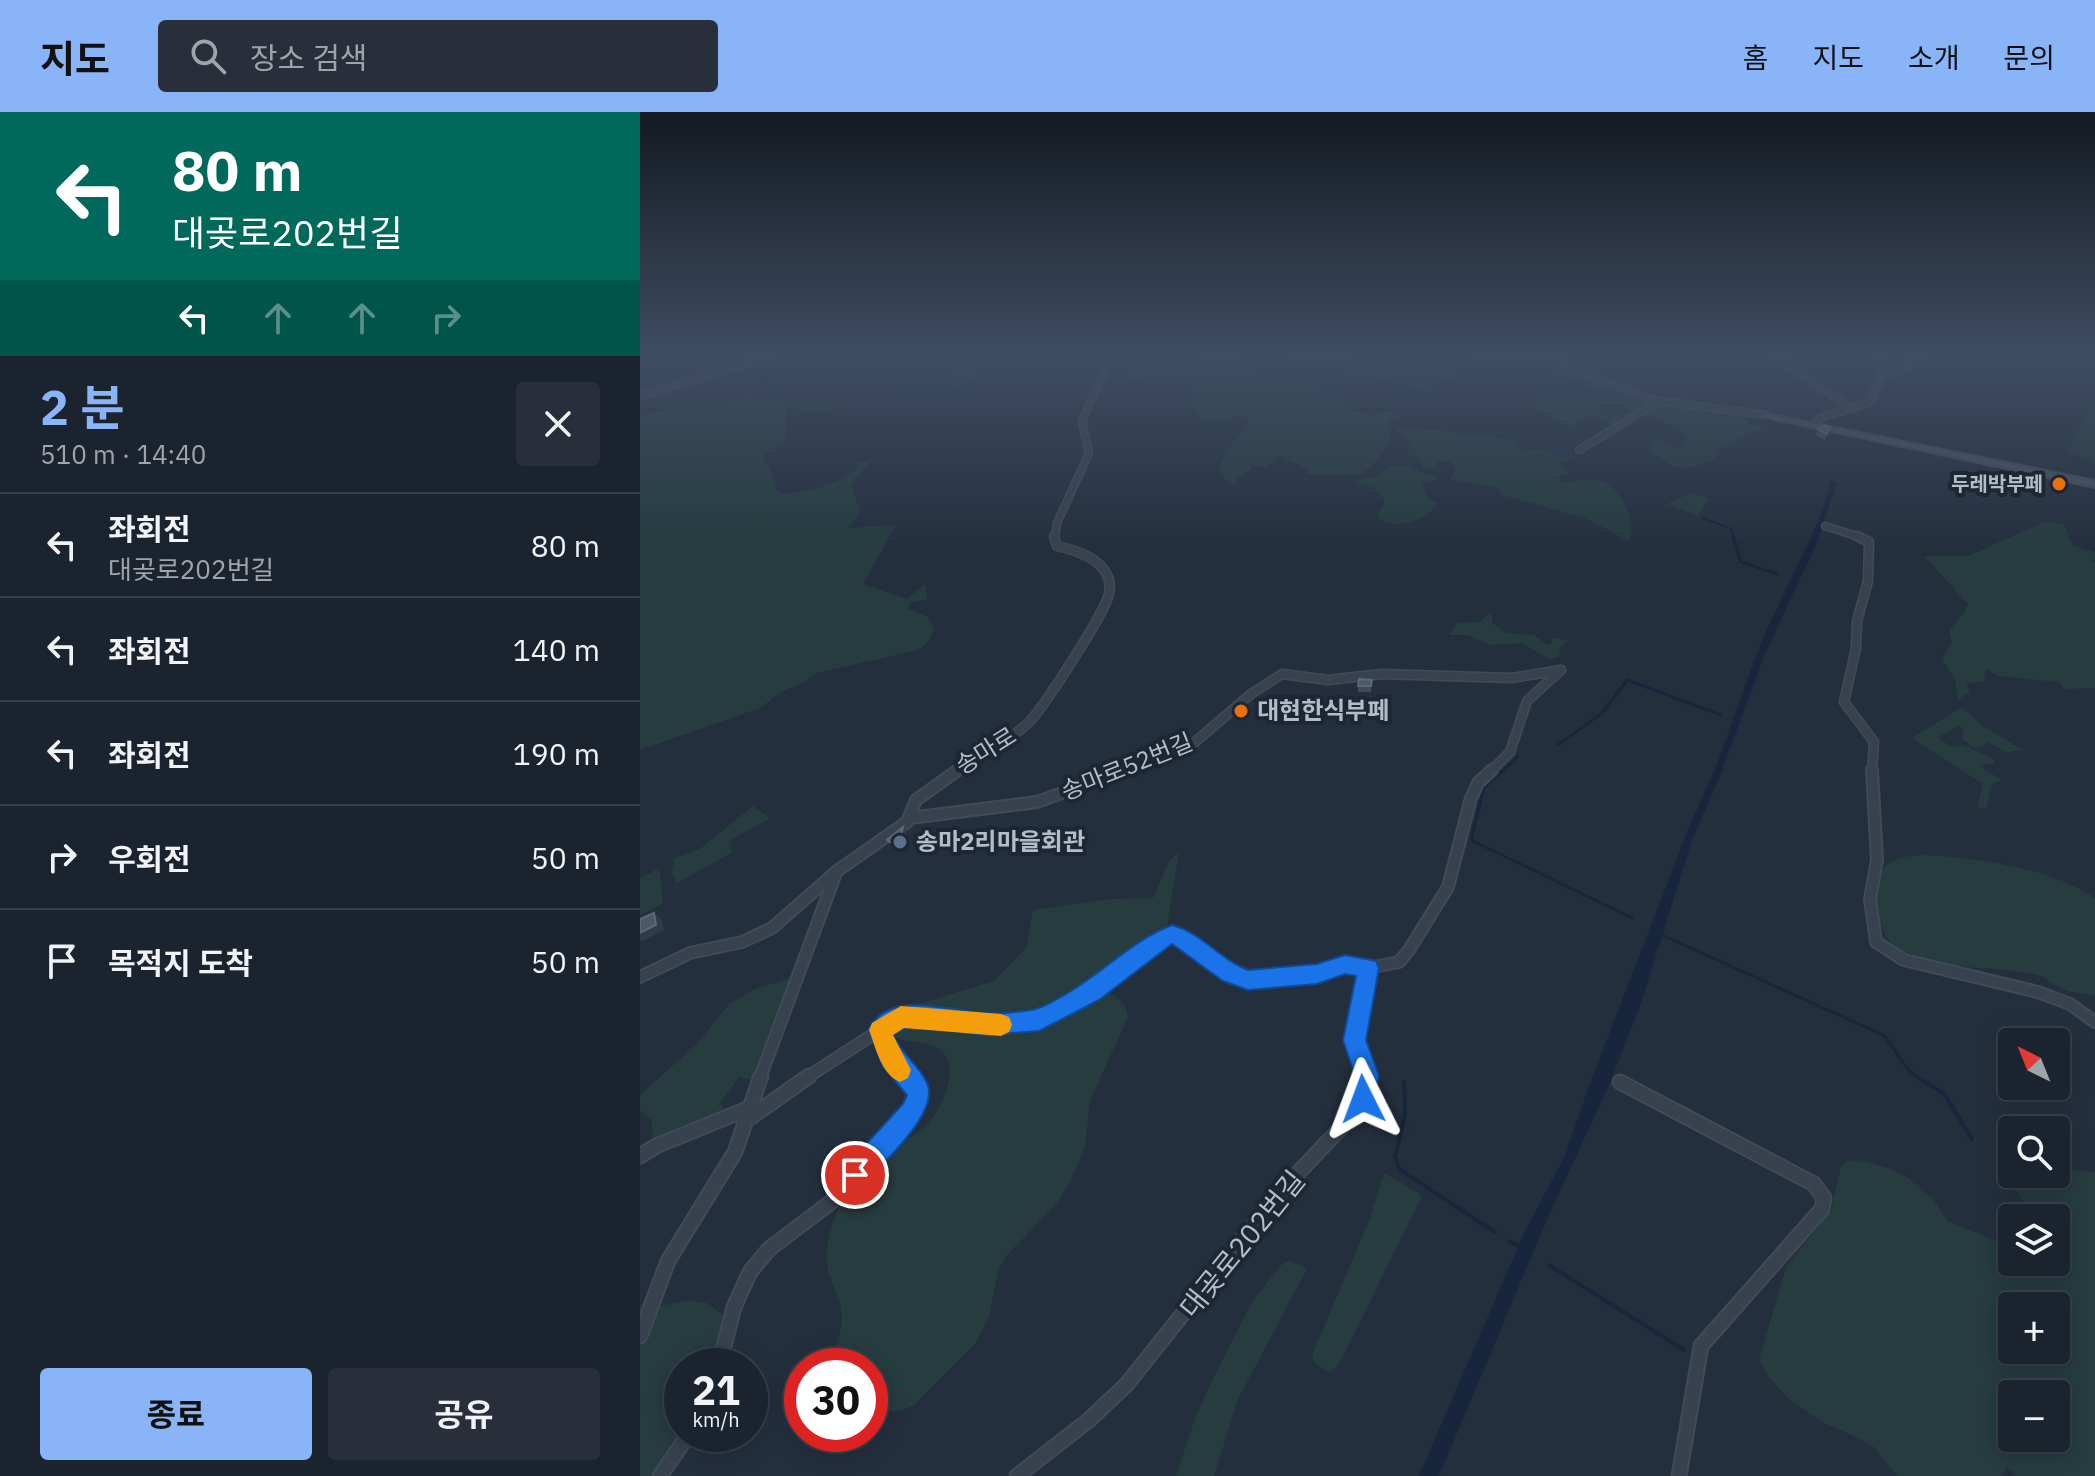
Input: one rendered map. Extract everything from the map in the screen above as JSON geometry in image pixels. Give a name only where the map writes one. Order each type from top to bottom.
[{"type":"street","name":"송마로","points":[[640,977],[690,953],[755,937],[772,928],[837,871],[910,818],[916,800],[925,792],[963,765],[1018,733],[1030,722],[1104,608],[1109,586],[1104,569],[1086,554],[1057,546],[1054,536],[1061,512],[1089,453],[1082,422]]},
{"type":"street","points":[[1579,450],[1625,422]]},
{"type":"street","points":[[1797,422],[2095,484]]},
{"type":"street","points":[[1813,425],[1816,422]]},
{"type":"street","points":[[1825,526],[1869,542],[1868,581],[1857,621],[1856,648],[1844,702],[1874,742],[1871,790],[1877,860],[1870,899],[1876,942],[1904,960],[2059,1000],[2095,1022]]},
{"type":"street","name":"송마로52번길","points":[[910,818],[1037,802],[1172,753],[1195,742],[1251,694],[1282,674],[1328,680],[1381,674],[1512,678],[1561,670],[1527,701],[1510,752],[1478,783],[1471,798],[1448,887],[1409,950],[1399,962],[1368,968]]},
{"type":"street","points":[[640,1336],[668,1261],[728,1166],[837,871]]},
{"type":"street","points":[[640,1156],[656,1146],[746,1116],[901,1017],[910,1015],[986,1025],[1039,1020],[1091,993],[1166,936],[1178,935],[1231,974],[1248,980],[1317,974],[1345,964],[1368,968]]},
{"type":"street","name":"대곶로202번길","points":[[1017,1476],[1089,1420],[1127,1384],[1279,1193],[1356,1112],[1366,1089],[1367,1076],[1354,1040],[1368,968]]},
{"type":"street","points":[[724,1348],[734,1307],[750,1272],[769,1249],[839,1196],[916,1103],[917,1087],[891,1058],[880,1030]]},
{"type":"street","points":[[1620,1082],[1814,1184],[1824,1196],[1822,1209],[1701,1346],[1679,1476]]},
{"type":"street","points":[[660,1476],[677,1452]]},
{"type":"green space","points":[[640,422],[786,422],[785,442],[770,449],[763,458],[772,473],[775,488],[781,493],[801,491],[841,479],[858,468],[856,463],[873,459],[851,485],[860,512],[848,528],[896,525],[863,584],[907,599],[925,584],[927,599],[910,603],[908,609],[927,616],[935,630],[926,644],[918,650],[817,673],[781,692],[760,708],[640,750]]},
{"type":"green space","points":[[1390,422],[1390,431],[1387,445],[1378,459],[1361,475],[1306,474],[1307,469],[1280,456],[1265,467],[1252,465],[1248,472],[1237,478],[1237,485],[1230,486],[1218,469],[1232,443],[1248,424]]},
{"type":"green space","points":[[1562,422],[1581,422],[1571,427]]},
{"type":"green space","points":[[1663,422],[1747,422],[1765,427],[1715,451],[1718,458],[1681,468],[1648,450],[1653,445],[1651,437],[1681,450],[1689,437]]},
{"type":"green space","points":[[2082,422],[2095,422],[2095,463],[2069,451]]},
{"type":"green space","points":[[1398,428],[1441,430],[1465,437],[1486,435],[1512,441],[1520,451],[1543,449],[1556,455],[1577,456],[1558,464],[1570,474],[1558,476],[1561,483],[1596,480],[1613,488],[1627,509],[1631,525],[1629,541],[1585,518],[1500,494],[1499,488],[1450,480],[1455,470],[1452,462],[1438,461],[1434,470],[1421,467],[1424,461],[1406,453],[1412,443],[1402,438],[1405,435],[1396,432]]},
{"type":"green space","points":[[1389,466],[1405,466],[1439,479],[1421,483],[1429,499],[1438,504],[1426,515],[1411,522],[1395,524],[1379,519],[1378,513],[1385,503],[1379,493],[1370,487],[1350,482],[1377,476]]},
{"type":"green space","points":[[1692,493],[1709,498],[1698,516],[1667,504]]},
{"type":"green space","points":[[2045,522],[2064,524],[2073,546],[2095,552],[2095,559],[2092,560],[2095,563],[2095,688],[2064,689],[2059,682],[1997,676],[1986,668],[1984,681],[1966,684],[1970,691],[1958,700],[1956,681],[1942,659],[1952,643],[1949,631],[1968,604],[1924,556],[1968,556]]},
{"type":"green space","points":[[1491,613],[1492,623],[1506,633],[1534,635],[1547,645],[1552,643],[1551,637],[1569,641],[1560,647],[1559,657],[1549,659],[1522,643],[1490,645],[1468,635],[1449,635],[1457,623],[1479,622]]},
{"type":"green space","points":[[1962,707],[1984,727],[2023,750],[2006,752],[1987,742],[1982,747],[1974,748],[1962,739],[1964,729],[1959,726],[1940,736],[1940,740],[1953,747],[1963,745],[1994,759],[1995,763],[1979,766],[2002,780],[1993,783],[1986,809],[1977,808],[1983,784],[1912,738]]},
{"type":"green space","points":[[753,806],[770,818],[733,839],[729,843],[732,852],[676,884],[672,871],[675,858],[701,848]]},
{"type":"green space","points":[[1179,852],[1167,927],[1094,989],[1120,1000],[1128,1017],[1090,1101],[1085,1147],[1071,1180],[1056,1204],[999,1267],[989,1317],[975,1344],[914,1405],[899,1411],[888,1411],[888,1348],[834,1348],[842,1325],[842,1313],[829,1273],[827,1253],[834,1220],[843,1200],[883,1151],[923,1129],[941,1104],[948,1084],[950,1074],[945,1055],[930,1044],[892,1035],[886,1029],[891,1012],[898,1005],[922,1003],[994,981],[1026,948],[1033,910],[1110,899],[1153,898],[1169,861]]},
{"type":"green space","points":[[1921,855],[2011,866],[2057,879],[2095,898],[2095,996],[2063,989],[2038,975],[1926,960],[1894,945],[1878,918],[1876,884],[1890,863]]},
{"type":"green space","points":[[659,868],[663,903],[640,915],[640,879]]},
{"type":"green space","points":[[791,978],[752,1080],[739,1077],[720,1103],[727,1113],[649,1146],[653,1139],[652,1120],[640,1110],[640,1095],[698,1043],[729,1004],[755,989]]},
{"type":"green space","points":[[1859,1160],[1889,1168],[1908,1178],[1933,1199],[1947,1221],[1998,1241],[1998,1276],[2070,1276],[2070,1204],[2024,1204],[2016,1188],[2070,1188],[2070,1169],[2095,1172],[2095,1476],[2017,1476],[2007,1467],[2001,1476],[1897,1476],[1875,1448],[1824,1423],[1790,1400],[1770,1379],[1759,1360],[1786,1267],[1831,1210],[1841,1166],[1846,1161]]},
{"type":"green space","points":[[1384,1173],[1418,1193],[1421,1199],[1339,1364],[1330,1373],[1314,1362],[1312,1355],[1369,1221]]},
{"type":"green space","points":[[1290,1260],[1307,1269],[1238,1399],[1214,1476],[1176,1476],[1197,1413],[1253,1300],[1283,1263]]},
{"type":"green space","points":[[688,1300],[707,1303],[727,1318],[720,1348],[664,1348],[664,1452],[671,1452],[657,1476],[640,1476],[640,1305],[660,1306]]},
{"type":"water","points":[[1831,480],[1837,483],[1816,545],[1764,656],[1720,776],[1692,840],[1641,1003],[1610,1083],[1548,1217],[1439,1476],[1419,1476],[1524,1233],[1565,1156],[1587,1091],[1694,814],[1715,768],[1759,648],[1812,535]]},
{"type":"building","points":[[1829,427],[1827,434],[1818,429]]},
{"type":"building","points":[[1359,679],[1372,680],[1371,686],[1358,686]]},
{"type":"building","points":[[903,827],[900,841],[894,845],[887,840]]},
{"type":"building","points":[[654,913],[656,925],[640,933],[640,919]]},
{"type":"waterway","points":[[1703,518],[1731,529],[1734,538]]},
{"type":"waterway","points":[[1733,536],[1741,562],[1777,574]]},
{"type":"waterway","points":[[1558,745],[1602,713],[1627,680],[1721,715]]},
{"type":"waterway","points":[[1518,757],[1484,788],[1471,840],[1632,918]]},
{"type":"waterway","points":[[1662,935],[1883,1035],[1907,1068],[1919,1078]]},
{"type":"waterway","points":[[1919,1078],[1944,1094],[1972,1139]]},
{"type":"waterway","points":[[1404,1082],[1405,1115],[1395,1156],[1399,1169],[1495,1232]]},
{"type":"waterway","points":[[1509,1241],[1520,1247]]},
{"type":"waterway","points":[[1549,1265],[1684,1350]]},
{"type":"slow traffic","points":[[900,1070],[891,1058],[880,1030],[901,1017],[910,1015],[1001,1025]]},
{"type":"place","name":"두레박부페","points":[[2059,484]]},
{"type":"place","name":"대현한식부페","points":[[1241,711]]},
{"type":"place","name":"송마2리마을회관","points":[[900,842]]},
{"type":"route","points":[[855,1175],[912,1112],[919,1095],[917,1087],[891,1058],[880,1030],[910,1015],[986,1025],[1023,1024],[1039,1020],[1091,993],[1142,951],[1172,934],[1183,937],[1231,974],[1248,980],[1317,974],[1345,964],[1368,968],[1354,1040],[1367,1076],[1363,1099]]}]
